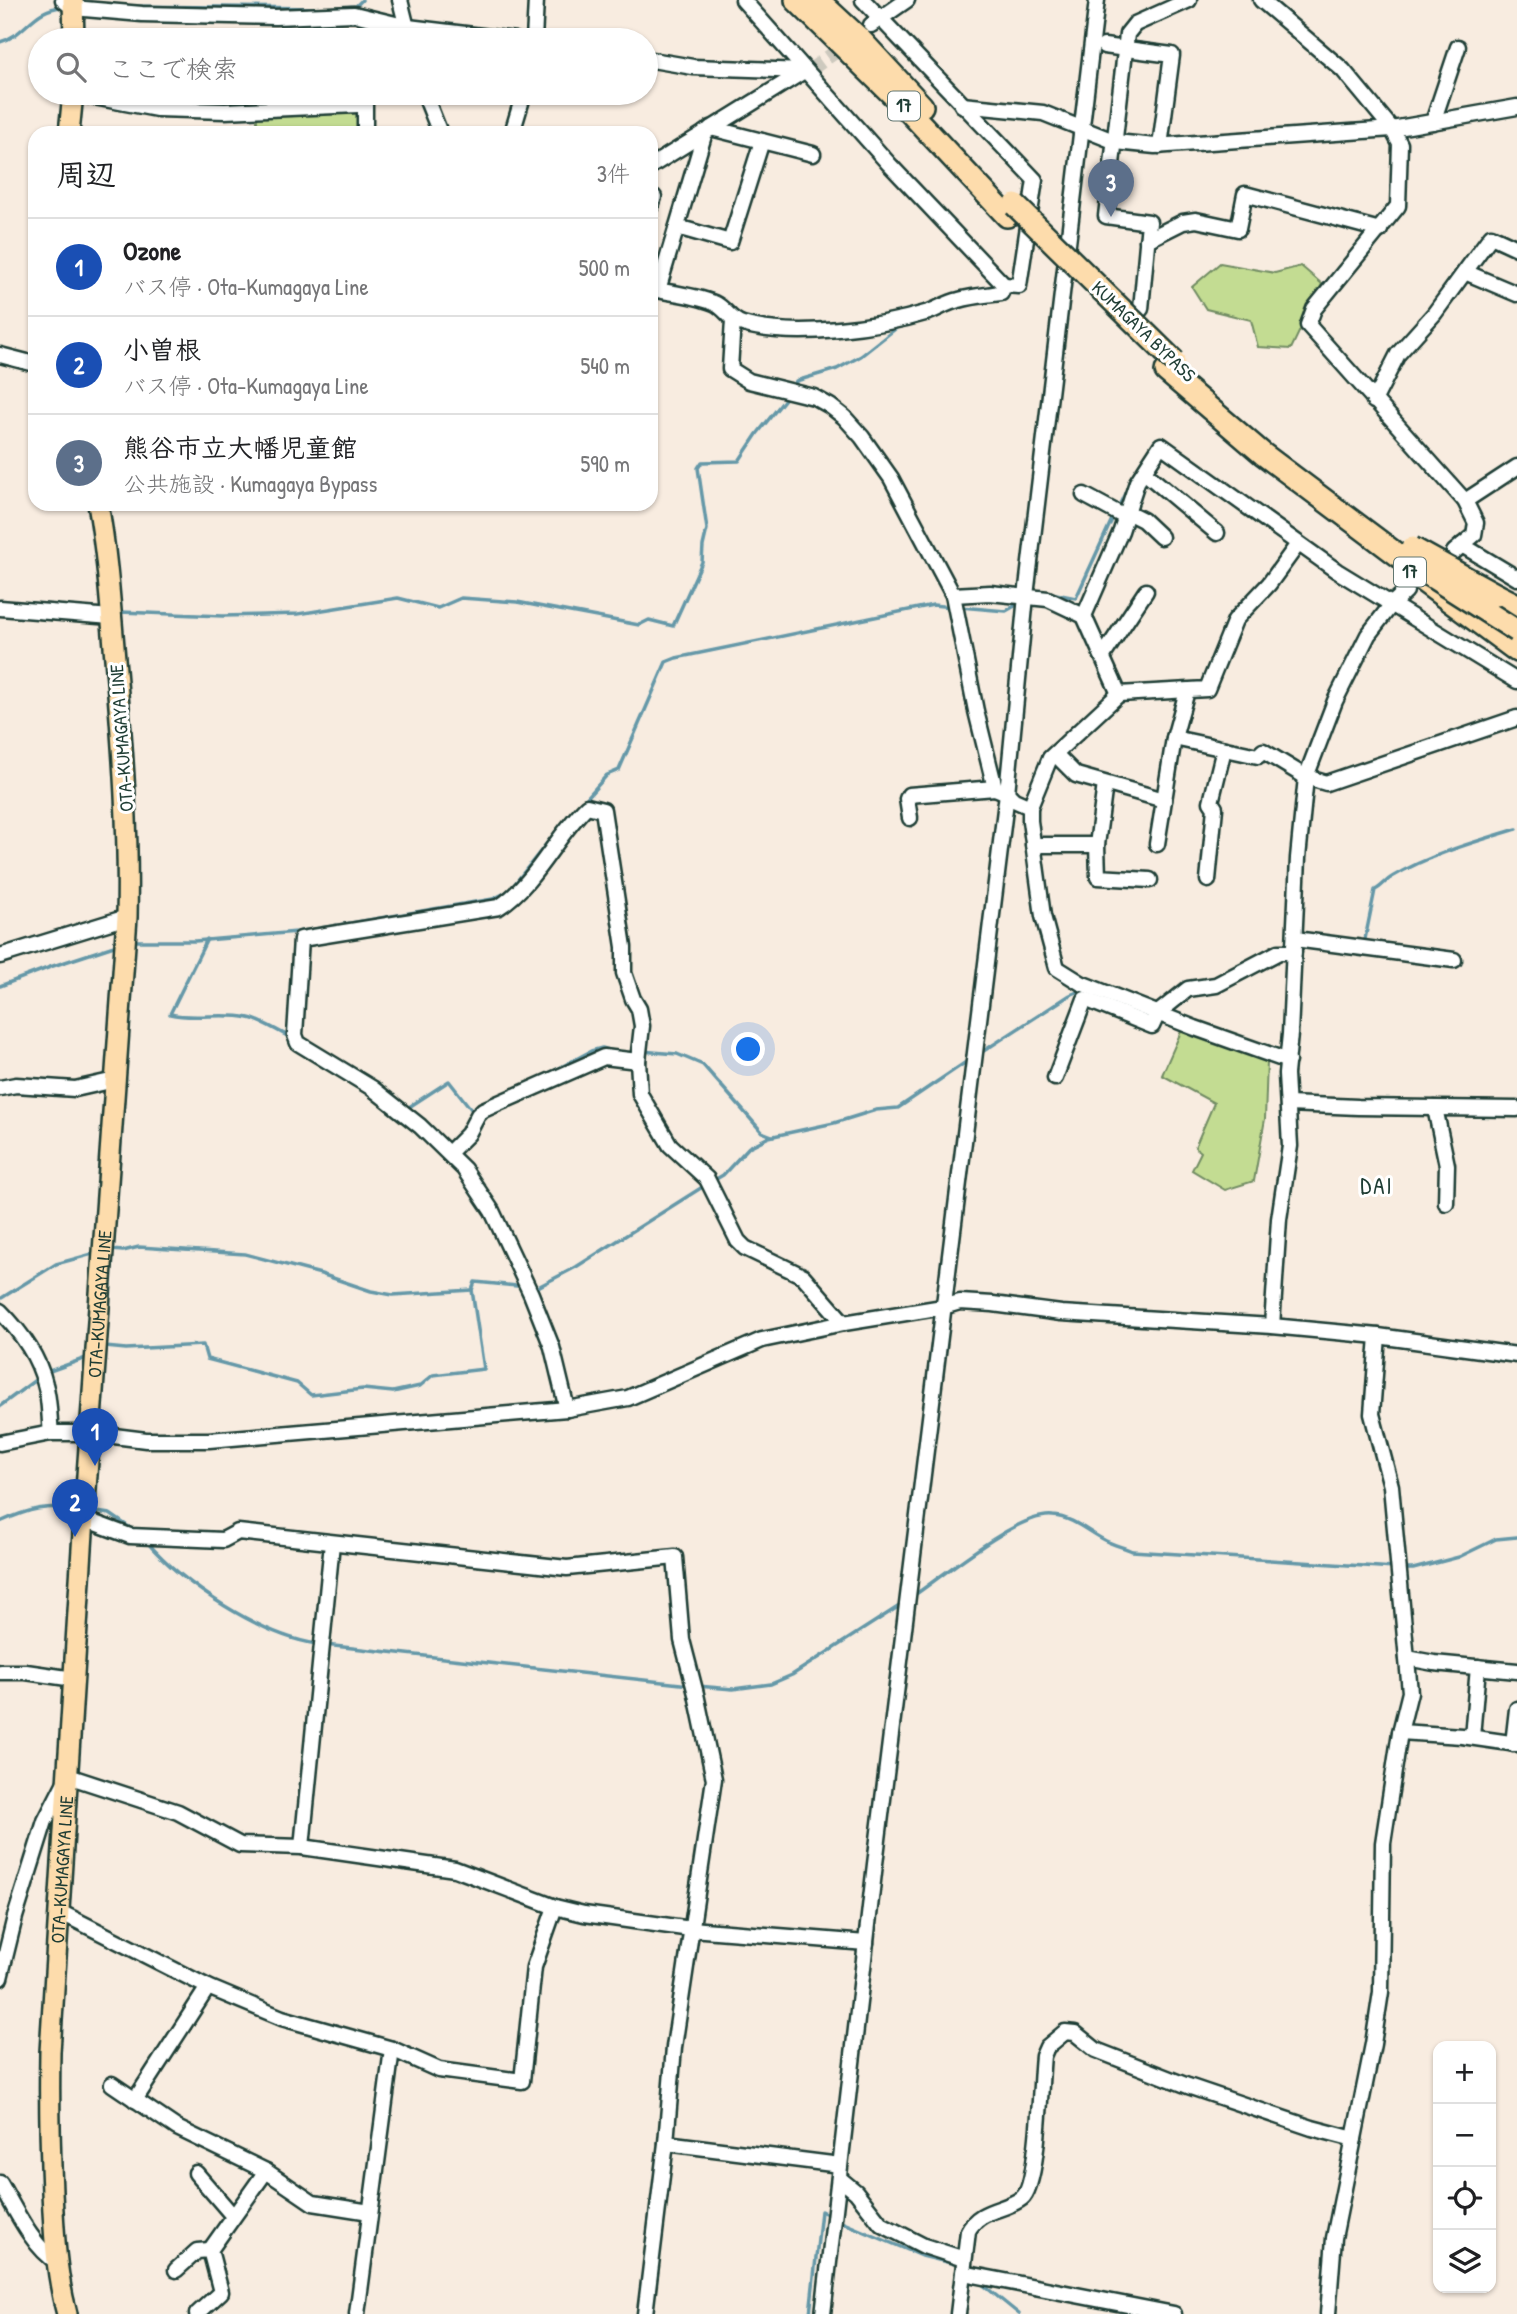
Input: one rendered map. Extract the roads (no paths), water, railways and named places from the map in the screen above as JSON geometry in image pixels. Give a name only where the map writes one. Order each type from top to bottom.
[{"type":"highway","name":"17","points":[[779,0],[826,43],[903,105]]},
{"type":"highway","name":"KUMAGAYA BYPASS","points":[[796,0],[1263,454],[1307,488],[1403,551],[1517,605]]},
{"type":"highway","name":"KUMAGAYA BYPASS","points":[[818,0],[870,27],[1011,211]]},
{"type":"highway","name":"17","points":[[827,0],[870,27]]},
{"type":"highway","name":"KUMAGAYA BYPASS","points":[[1170,366],[1403,551]]},
{"type":"highway","name":"17","points":[[1307,488],[1339,519],[1517,650]]},
{"type":"highway","name":"17","points":[[1403,551],[1517,616]]},
{"type":"highway","name":"17","points":[[1403,551],[1517,631]]},
{"type":"main road","points":[[69,3],[72,28]]},
{"type":"main road","points":[[70,126],[72,105]]},
{"type":"main road","name":"OTA-KUMAGAYA LINE","points":[[67,2314],[57,2262],[49,2113],[58,1911],[126,934],[127,822],[111,617],[99,511]]},
{"type":"street","points":[[400,0],[408,28]]},
{"type":"street","points":[[535,28],[536,0]]},
{"type":"street","points":[[743,0],[889,164],[1004,285],[1019,286],[1035,180],[962,104],[870,27],[863,0]]},
{"type":"street","points":[[870,27],[907,0]]},
{"type":"street","points":[[823,2314],[943,1307],[1001,791],[1031,597],[1097,0]]},
{"type":"street","points":[[1141,309],[1149,222],[1106,216],[1127,34],[1135,24],[1189,0]]},
{"type":"street","points":[[1261,0],[1343,70],[1392,129],[1400,144],[1398,206],[1314,310],[1308,325],[1465,501],[1476,523],[1474,535],[1458,548],[1517,578]]},
{"type":"street","points":[[69,3],[142,14],[275,17],[354,15],[394,28]]},
{"type":"street","points":[[1104,46],[1172,55],[1160,146]]},
{"type":"street","points":[[1433,122],[1458,47]]},
{"type":"street","points":[[658,61],[693,67],[807,71]]},
{"type":"street","points":[[658,162],[807,71]]},
{"type":"street","points":[[962,104],[1043,113],[1116,142],[1160,146],[1392,129],[1517,107]]},
{"type":"street","points":[[136,105],[157,109],[225,111],[358,105]]},
{"type":"street","points":[[365,126],[366,105]]},
{"type":"street","points":[[429,105],[437,126]]},
{"type":"street","points":[[514,126],[520,105]]},
{"type":"street","points":[[708,130],[813,154]]},
{"type":"street","points":[[658,281],[708,130]]},
{"type":"street","points":[[677,226],[730,242],[762,141]]},
{"type":"street","points":[[1147,240],[1183,222],[1196,220],[1238,229],[1245,194],[1380,230]]},
{"type":"street","points":[[1374,401],[1398,354],[1434,314],[1491,236],[1517,248]]},
{"type":"street","points":[[1465,272],[1517,294]]},
{"type":"street","points":[[733,320],[772,330],[804,331],[864,325],[929,312],[957,300],[1001,293],[1004,285]]},
{"type":"street","points":[[658,291],[713,302],[725,309],[733,320],[730,369],[749,381],[814,397],[830,406],[862,437],[891,478],[955,603],[976,711],[1001,791]]},
{"type":"street","points":[[0,355],[28,362]]},
{"type":"street","points":[[1084,616],[1137,482],[1161,445],[1337,571],[1517,681]]},
{"type":"street","points":[[1465,501],[1517,467]]},
{"type":"street","points":[[1144,472],[1217,533]]},
{"type":"street","points":[[1084,495],[1143,520],[1161,537]]},
{"type":"street","points":[[1288,1061],[1081,983],[1057,968],[1045,924],[1030,807],[1050,758],[1119,694],[1207,689],[1235,620],[1269,584],[1298,544]]},
{"type":"street","points":[[1102,656],[1146,591]]},
{"type":"street","points":[[1272,1326],[1279,1219],[1290,1146],[1288,1061],[1298,858],[1306,777],[1335,701],[1368,635],[1406,591]]},
{"type":"street","points":[[955,603],[989,593],[1031,597],[1048,599],[1084,616],[1119,694]]},
{"type":"street","points":[[0,608],[111,617]]},
{"type":"street","points":[[1157,845],[1174,738],[1187,691]]},
{"type":"street","points":[[1174,738],[1258,756],[1263,751],[1306,777],[1326,783],[1517,718]]},
{"type":"street","points":[[1208,880],[1215,808],[1210,802],[1224,749]]},
{"type":"street","points":[[1055,754],[1076,775],[1164,800]]},
{"type":"street","points":[[1105,784],[1097,845],[1098,877],[1150,880]]},
{"type":"street","points":[[910,818],[907,799],[909,795],[1001,791],[1030,807]]},
{"type":"street","points":[[567,1409],[552,1347],[531,1294],[492,1212],[464,1169],[372,1088],[296,1039],[302,939],[460,912],[499,908],[516,896],[570,822],[587,806],[603,810],[624,947],[624,973],[639,1009],[642,1026],[639,1055],[640,1094],[670,1144],[708,1183],[738,1241],[746,1248],[803,1276],[844,1323]]},
{"type":"street","points":[[1033,845],[1097,845]]},
{"type":"street","points":[[0,956],[126,934]]},
{"type":"street","points":[[1055,1078],[1086,999],[1152,1027],[1157,1013],[1188,989],[1216,985],[1295,943],[1454,960]]},
{"type":"street","points":[[449,1153],[468,1134],[483,1110],[604,1057],[639,1055]]},
{"type":"street","points":[[0,1088],[16,1085],[75,1089],[115,1080]]},
{"type":"street","points":[[1288,1104],[1517,1109]]},
{"type":"street","points":[[1435,1108],[1447,1165],[1446,1203]]},
{"type":"street","points":[[0,1443],[51,1433],[90,1433],[146,1440],[209,1440],[567,1409],[628,1398],[762,1340],[960,1302],[1061,1313],[1272,1326],[1378,1336],[1517,1355]]},
{"type":"street","points":[[0,1311],[19,1330],[35,1356],[42,1375],[51,1433]]},
{"type":"street","points":[[1328,2314],[1334,2238],[1381,1992],[1383,1843],[1400,1732],[1410,1692],[1391,1486],[1371,1414],[1378,1336]]},
{"type":"street","points":[[84,1513],[130,1536],[223,1540],[238,1532],[567,1568],[675,1557],[682,1640],[714,1779],[674,2047],[666,2143],[645,2314]]},
{"type":"street","points":[[302,1847],[332,1543]]},
{"type":"street","points":[[1407,1658],[1517,1671]]},
{"type":"street","points":[[1472,1737],[1478,1667]]},
{"type":"street","points":[[0,1672],[26,1672],[74,1679]]},
{"type":"street","points":[[1400,1732],[1472,1737],[1515,1744],[1517,1709]]},
{"type":"street","points":[[0,1978],[44,1821],[68,1776],[178,1812],[240,1845],[302,1847],[455,1870],[555,1907],[584,1914],[691,1929],[866,1943]]},
{"type":"street","points":[[58,1911],[208,1987],[282,2018],[392,2049],[439,2070],[522,2081],[534,1967],[555,1907]]},
{"type":"street","points":[[0,1925],[15,1917]]},
{"type":"street","points":[[135,2100],[208,1987]]},
{"type":"street","points":[[958,2314],[968,2231],[974,2220],[1022,2199],[1029,2189],[1038,2128],[1043,2056],[1047,2046],[1065,2032],[1075,2033],[1096,2050],[1188,2086],[1312,2128],[1354,2139]]},
{"type":"street","points":[[357,2314],[392,2049]]},
{"type":"street","points":[[111,2084],[177,2128],[267,2171],[313,2203],[370,2212]]},
{"type":"street","points":[[666,2143],[839,2171],[881,2224],[964,2266],[1174,2314]]},
{"type":"street","points":[[176,2270],[197,2252],[210,2250],[267,2171]]},
{"type":"street","points":[[196,2173],[233,2216]]},
{"type":"street","points":[[0,2183],[48,2257],[57,2262]]},
{"type":"street","points":[[203,2312],[221,2292],[210,2250]]},
{"type":"waterway","points":[[125,6],[327,8],[356,6],[362,0]]},
{"type":"waterway","points":[[0,42],[9,39],[44,12],[63,7]]},
{"type":"waterway","points":[[793,388],[796,381],[837,369],[861,356],[899,326]]},
{"type":"waterway","points":[[120,612],[223,616],[298,614],[398,598],[438,608],[461,598],[517,602],[639,625],[649,620],[673,626],[702,562],[707,529],[698,468],[702,462],[739,461],[789,394]]},
{"type":"waterway","points":[[1118,508],[1128,487]]},
{"type":"waterway","points":[[1039,592],[1076,598],[1114,515]]},
{"type":"waterway","points":[[17,602],[75,607]]},
{"type":"waterway","points":[[960,607],[1006,611],[1020,603]]},
{"type":"waterway","points":[[584,801],[607,775],[619,770],[666,662],[933,605],[952,607]]},
{"type":"waterway","points":[[131,941],[195,941],[297,932],[493,899],[509,891],[566,819]]},
{"type":"waterway","points":[[1364,944],[1375,890],[1406,869],[1437,855],[1517,829]]},
{"type":"waterway","points":[[207,939],[170,1014],[249,1018],[290,1037]]},
{"type":"waterway","points":[[0,986],[117,945]]},
{"type":"waterway","points":[[979,1054],[1082,990]]},
{"type":"waterway","points":[[550,1073],[591,1051],[602,1048],[613,1051]]},
{"type":"waterway","points":[[641,1051],[677,1054],[703,1065],[762,1132],[772,1136]]},
{"type":"waterway","points":[[711,1182],[723,1175],[749,1147],[769,1137],[834,1123],[876,1110],[898,1108],[969,1060]]},
{"type":"waterway","points":[[406,1109],[449,1081],[471,1109],[480,1106]]},
{"type":"waterway","points":[[536,1288],[576,1267],[704,1186]]},
{"type":"waterway","points":[[111,1250],[123,1251],[139,1247],[245,1254],[393,1295],[472,1290]]},
{"type":"waterway","points":[[0,1299],[56,1264],[96,1253]]},
{"type":"waterway","points":[[105,1347],[126,1349],[203,1345],[207,1359],[297,1383],[311,1395],[363,1389],[393,1392],[420,1386],[433,1375],[484,1369],[472,1290],[475,1282],[517,1286]]},
{"type":"waterway","points":[[47,1372],[86,1358]]},
{"type":"waterway","points":[[0,1406],[38,1378]]},
{"type":"waterway","points":[[0,1522],[38,1509],[79,1509]]},
{"type":"waterway","points":[[90,1511],[110,1514],[136,1532]]},
{"type":"waterway","points":[[913,1596],[1001,1534],[1038,1517],[1053,1516],[1067,1519],[1106,1541],[1132,1551],[1395,1568]]},
{"type":"waterway","points":[[1402,1569],[1413,1569],[1459,1557],[1496,1539],[1517,1537]]},
{"type":"waterway","points":[[147,1542],[181,1575],[225,1606],[272,1630],[317,1644]]},
{"type":"waterway","points":[[697,1686],[733,1689],[771,1684],[792,1675],[904,1603]]},
{"type":"waterway","points":[[325,1645],[690,1685]]},
{"type":"waterway","points":[[810,2314],[821,2211],[829,2215]]},
{"type":"waterway","points":[[839,2221],[922,2256],[955,2264]]},
{"type":"waterway","points":[[982,2284],[1019,2314]]},
{"type":"tunnel","points":[[810,70],[848,43]]},
{"type":"place","name":"熊谷市立大幡児童館","points":[[1111,217]]},
{"type":"place","name":"Ozone","points":[[95,1466]]},
{"type":"place","name":"小曽根","points":[[75,1537]]},
{"type":"district","name":"DAI","points":[[1377,1186]]}]
